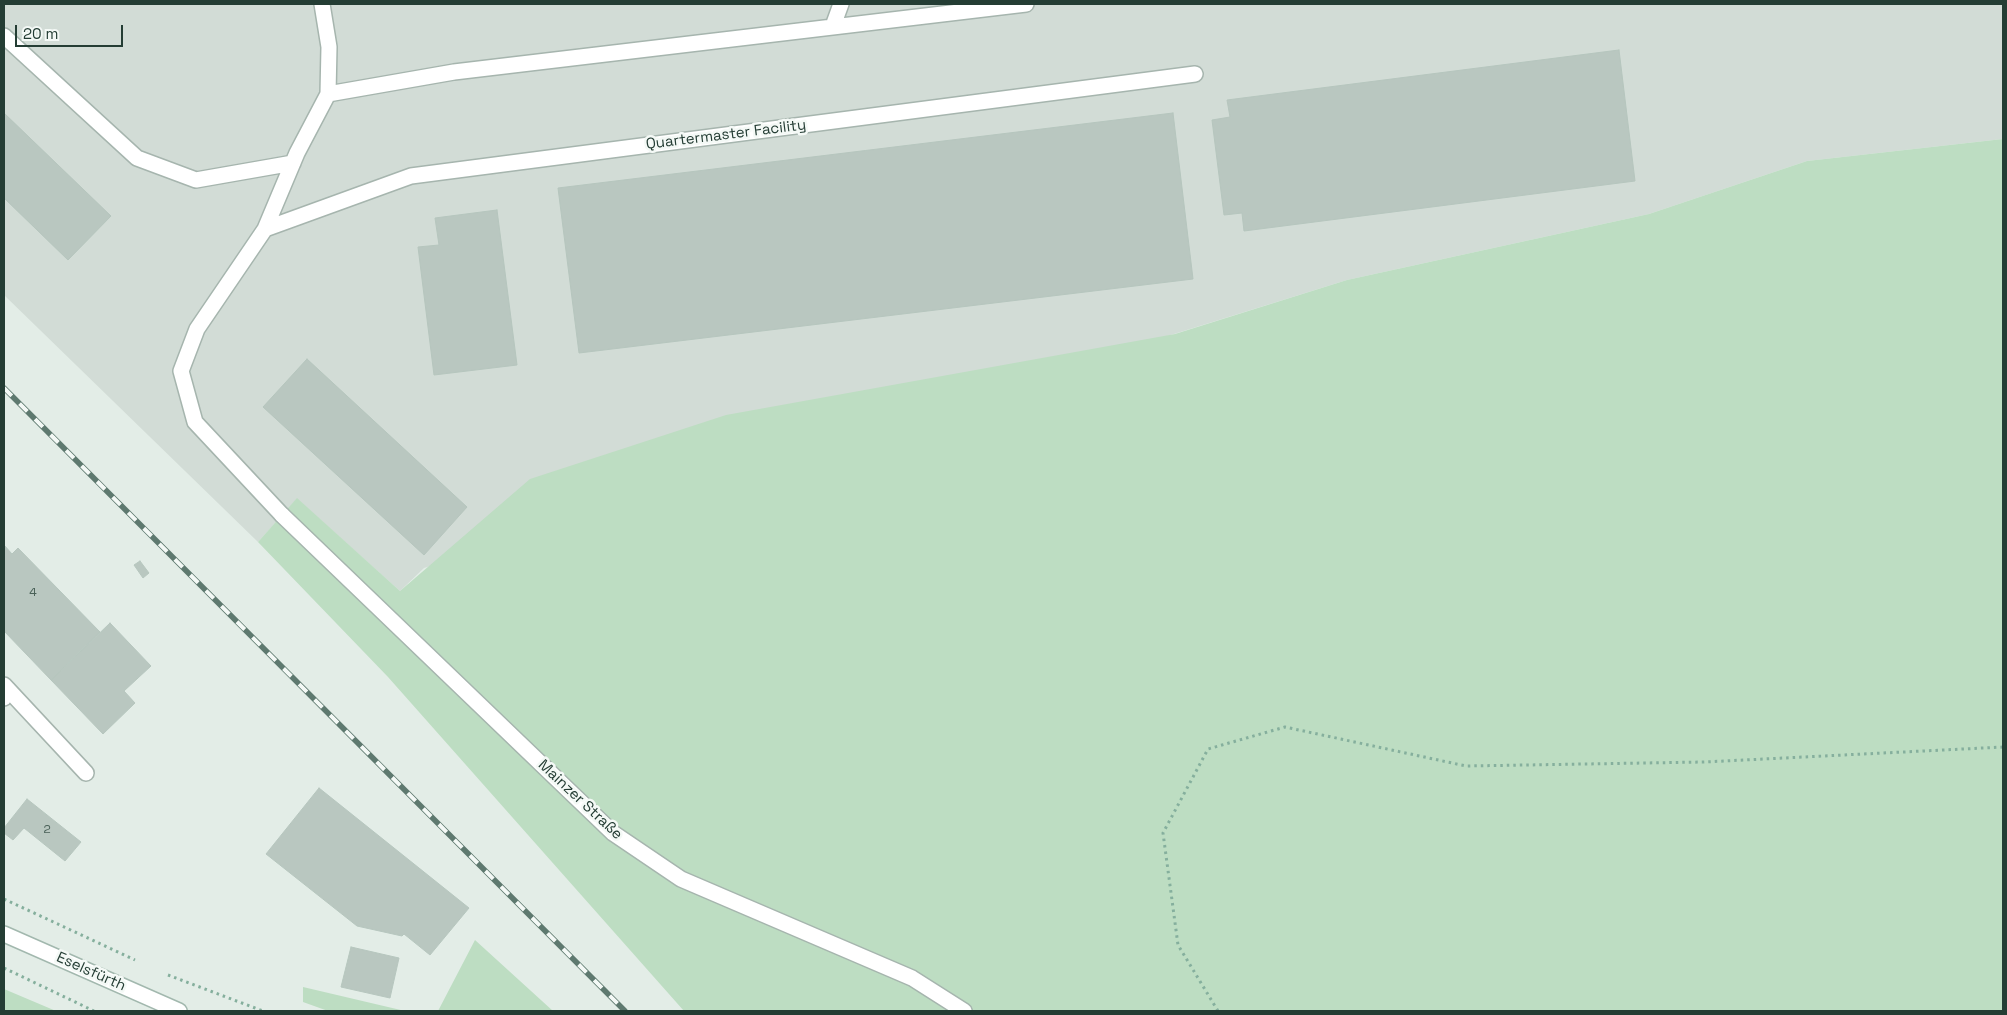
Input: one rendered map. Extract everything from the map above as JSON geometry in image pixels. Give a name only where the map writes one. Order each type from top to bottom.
[{"type":"street","points":[[265,229],[293,163],[328,94],[329,47],[322,4]]},
{"type":"street","points":[[833,26],[841,4]]},
{"type":"street","points":[[328,94],[454,72],[1026,4]]},
{"type":"street","points":[[4,36],[137,158],[196,180],[293,163]]},
{"type":"street","name":"Quartermaster Facility","points":[[265,229],[411,176],[1195,74]]},
{"type":"street","name":"Mainzer Straße","points":[[265,229],[197,329],[181,371],[195,422],[282,515],[613,833],[681,879],[912,978],[964,1011]]},
{"type":"street","points":[[5,691],[86,773]]},
{"type":"street","name":"Eselsfürth","points":[[4,934],[179,1011]]},
{"type":"path","points":[[1218,1011],[1178,945],[1163,834],[1208,749],[1285,727],[1466,766],[1704,762],[2003,747]]},
{"type":"path","points":[[4,899],[141,963]]},
{"type":"path","points":[[4,968],[94,1011]]},
{"type":"path","points":[[167,974],[263,1011]]},
{"type":"shaded area","points":[[4,4],[2003,4],[2003,139],[1807,161],[1649,214],[1347,280],[424,568],[400,591],[297,499],[258,542],[4,295]]},
{"type":"green space","points":[[2003,139],[2003,1011],[684,1011],[388,677],[258,542],[297,498],[400,591],[530,479],[726,415],[1175,334],[1347,280],[1649,214],[1807,161]]},
{"type":"green space","points":[[475,940],[553,1011],[438,1011]]},
{"type":"green space","points":[[303,987],[405,1011],[328,1011],[303,1002]]},
{"type":"green space","points":[[4,989],[56,1011],[4,1011]]},
{"type":"building","points":[[1619,50],[1635,181],[1244,231],[1242,213],[1224,215],[1212,120],[1230,117],[1227,100]]},
{"type":"building","points":[[4,113],[111,216],[68,260],[4,198]]},
{"type":"building","points":[[1173,113],[1193,279],[579,353],[558,188]]},
{"type":"building","points":[[497,210],[517,365],[434,375],[418,247],[439,245],[435,218]]},
{"type":"building","points":[[307,359],[467,507],[424,555],[263,407]]},
{"type":"building","points":[[4,545],[12,554],[18,548],[100,632],[51,680],[4,631]]},
{"type":"building","points":[[140,561],[149,573],[143,578],[134,565]]},
{"type":"building","points":[[110,623],[151,666],[124,691],[135,703],[103,734],[51,680]]},
{"type":"building","points":[[319,788],[469,908],[430,955],[404,934],[402,936],[357,926],[266,854]]},
{"type":"building","points":[[27,799],[81,842],[65,861],[24,828],[13,840],[4,833],[4,828]]},
{"type":"building","points":[[351,947],[399,958],[390,998],[341,987]]},
{"type":"railway","points":[[4,388],[625,1011]]}]
